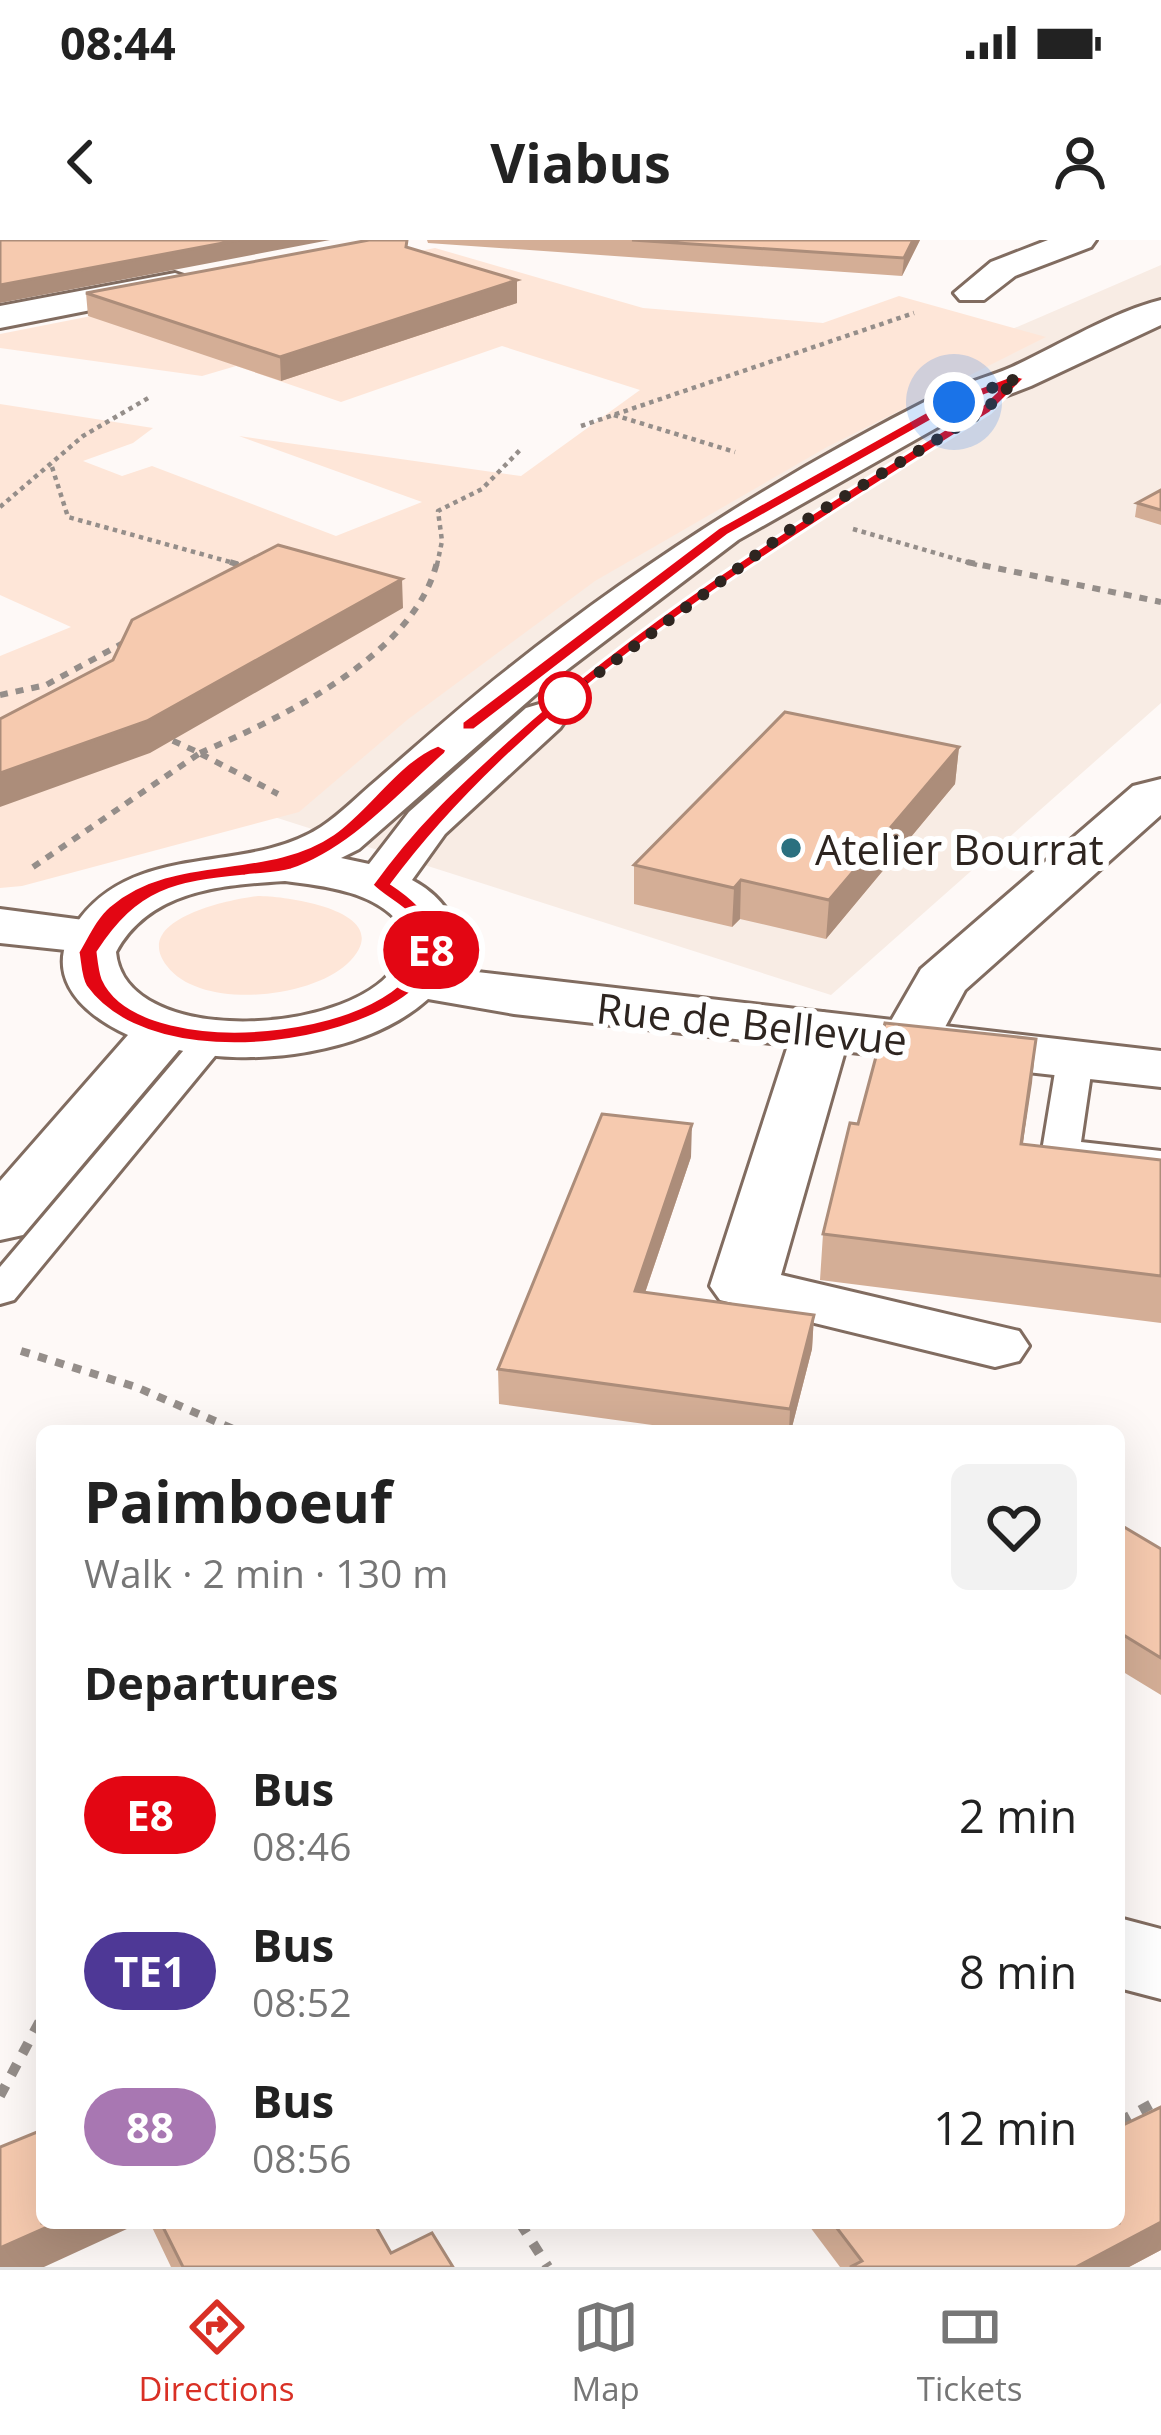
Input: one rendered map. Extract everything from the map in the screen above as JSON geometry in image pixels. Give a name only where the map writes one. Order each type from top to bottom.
[{"type":"street","points":[[973,293],[1003,269],[1079,240]]},
{"type":"street","points":[[0,317],[211,278]]},
{"type":"street","points":[[285,866],[340,838],[526,678],[695,550],[790,510],[985,410],[1018,378],[1161,311]]},
{"type":"street","points":[[381,885],[428,823],[569,694],[732,570],[790,510]]},
{"type":"street","points":[[910,1040],[941,981],[1151,797],[1161,794]]},
{"type":"street","points":[[285,866],[337,871],[381,885],[415,907],[431,935],[426,965],[415,980],[368,1013],[333,1025],[286,1035],[188,1034],[126,1011],[94,983],[88,952],[114,911],[148,891],[189,876],[285,866]]},
{"type":"street","points":[[8,902],[94,936]]},
{"type":"street","name":"Rue de Bellevue","points":[[415,980],[514,997],[1161,1069]]},
{"type":"street","points":[[822,1030],[744,1286],[994,1346]]},
{"type":"street","points":[[0,1221],[188,1034]]},
{"type":"street","points":[[1125,1955],[1161,1964]]},
{"type":"lane","points":[[0,1292],[188,1034]]},
{"type":"lane","points":[[1075,1060],[1061,1150],[1161,1162]]},
{"type":"path","points":[[581,426],[973,293]]},
{"type":"path","points":[[0,507],[52,467],[82,436],[150,397]]},
{"type":"path","points":[[614,415],[735,452],[727,484],[731,494],[982,567],[1161,602]]},
{"type":"path","points":[[8,902],[200,753],[289,713],[390,640],[441,564],[445,529],[438,511],[482,489],[523,448]]},
{"type":"path","points":[[52,467],[68,517],[259,570],[239,581]]},
{"type":"path","points":[[0,695],[46,685],[142,633]]},
{"type":"path","points":[[46,685],[65,693]]},
{"type":"path","points":[[142,728],[200,753]]},
{"type":"path","points":[[14,1349],[136,1387],[224,1425]]},
{"type":"path","points":[[0,2096],[36,2029]]},
{"type":"path","points":[[1125,2119],[1161,2099]]},
{"type":"path","points":[[524,2229],[548,2267]]},
{"type":"shaded area","points":[[435,248],[643,308],[823,323],[899,296],[1046,337],[827,447],[595,581],[407,720],[299,812],[0,888],[0,656],[71,627],[0,595],[0,404],[153,428],[133,443],[83,461],[122,476],[152,466],[336,536],[422,502],[239,436],[521,476],[640,390],[502,346],[341,402],[236,366],[202,376],[0,348],[0,334]]},
{"type":"shaded area","points":[[1161,265],[1161,703],[831,995],[237,805],[887,383]]},
{"type":"shaded area","points":[[258,896],[334,910],[361,931],[360,946],[330,976],[282,992],[255,995],[204,989],[167,966],[159,950],[172,924],[208,907]]},
{"type":"building","points":[[0,240],[239,240],[0,285]]},
{"type":"building","points":[[369,240],[407,240],[406,247],[517,280],[280,357],[86,293]]},
{"type":"building","points":[[632,240],[913,240],[904,258]]},
{"type":"building","points":[[1161,490],[1161,510],[1137,503]]},
{"type":"building","points":[[278,545],[402,579],[147,721],[0,773],[0,719],[113,660],[132,620]]},
{"type":"building","points":[[785,712],[959,747],[829,900],[741,880],[734,888],[634,865]]},
{"type":"building","points":[[885,1023],[1036,1039],[1021,1144],[1161,1160],[1161,1276],[823,1234],[850,1123],[858,1124]]},
{"type":"building","points":[[602,1114],[692,1124],[635,1291],[814,1315],[790,1409],[498,1369]]},
{"type":"building","points":[[1125,1528],[1161,1549],[1161,1658],[1125,1636]]},
{"type":"building","points":[[1161,2107],[1161,2222],[1076,2267],[850,2267],[862,2261],[838,2229],[1125,2229],[1125,2124]]},
{"type":"building","points":[[36,2132],[36,2229],[43,2229],[0,2248],[0,2147]]},
{"type":"building","points":[[164,2229],[377,2229],[391,2253],[432,2233],[453,2267],[183,2267]]},
{"type":"bus line","name":"E8","points":[[438,750],[340,838],[285,866],[237,867],[189,876],[148,891],[114,911],[88,952],[94,983],[107,998],[143,1022],[189,1035],[231,1039],[333,1025],[395,998],[426,965],[431,935],[415,907],[381,885],[403,850],[428,823],[569,694],[732,570],[985,410],[1018,378],[954,402],[723,532],[468,726]]},
{"type":"place","name":"Atelier Bourrat","points":[[791,848]]},
{"type":"route","points":[[565,698],[732,570],[985,410],[1018,378],[954,402]]}]
